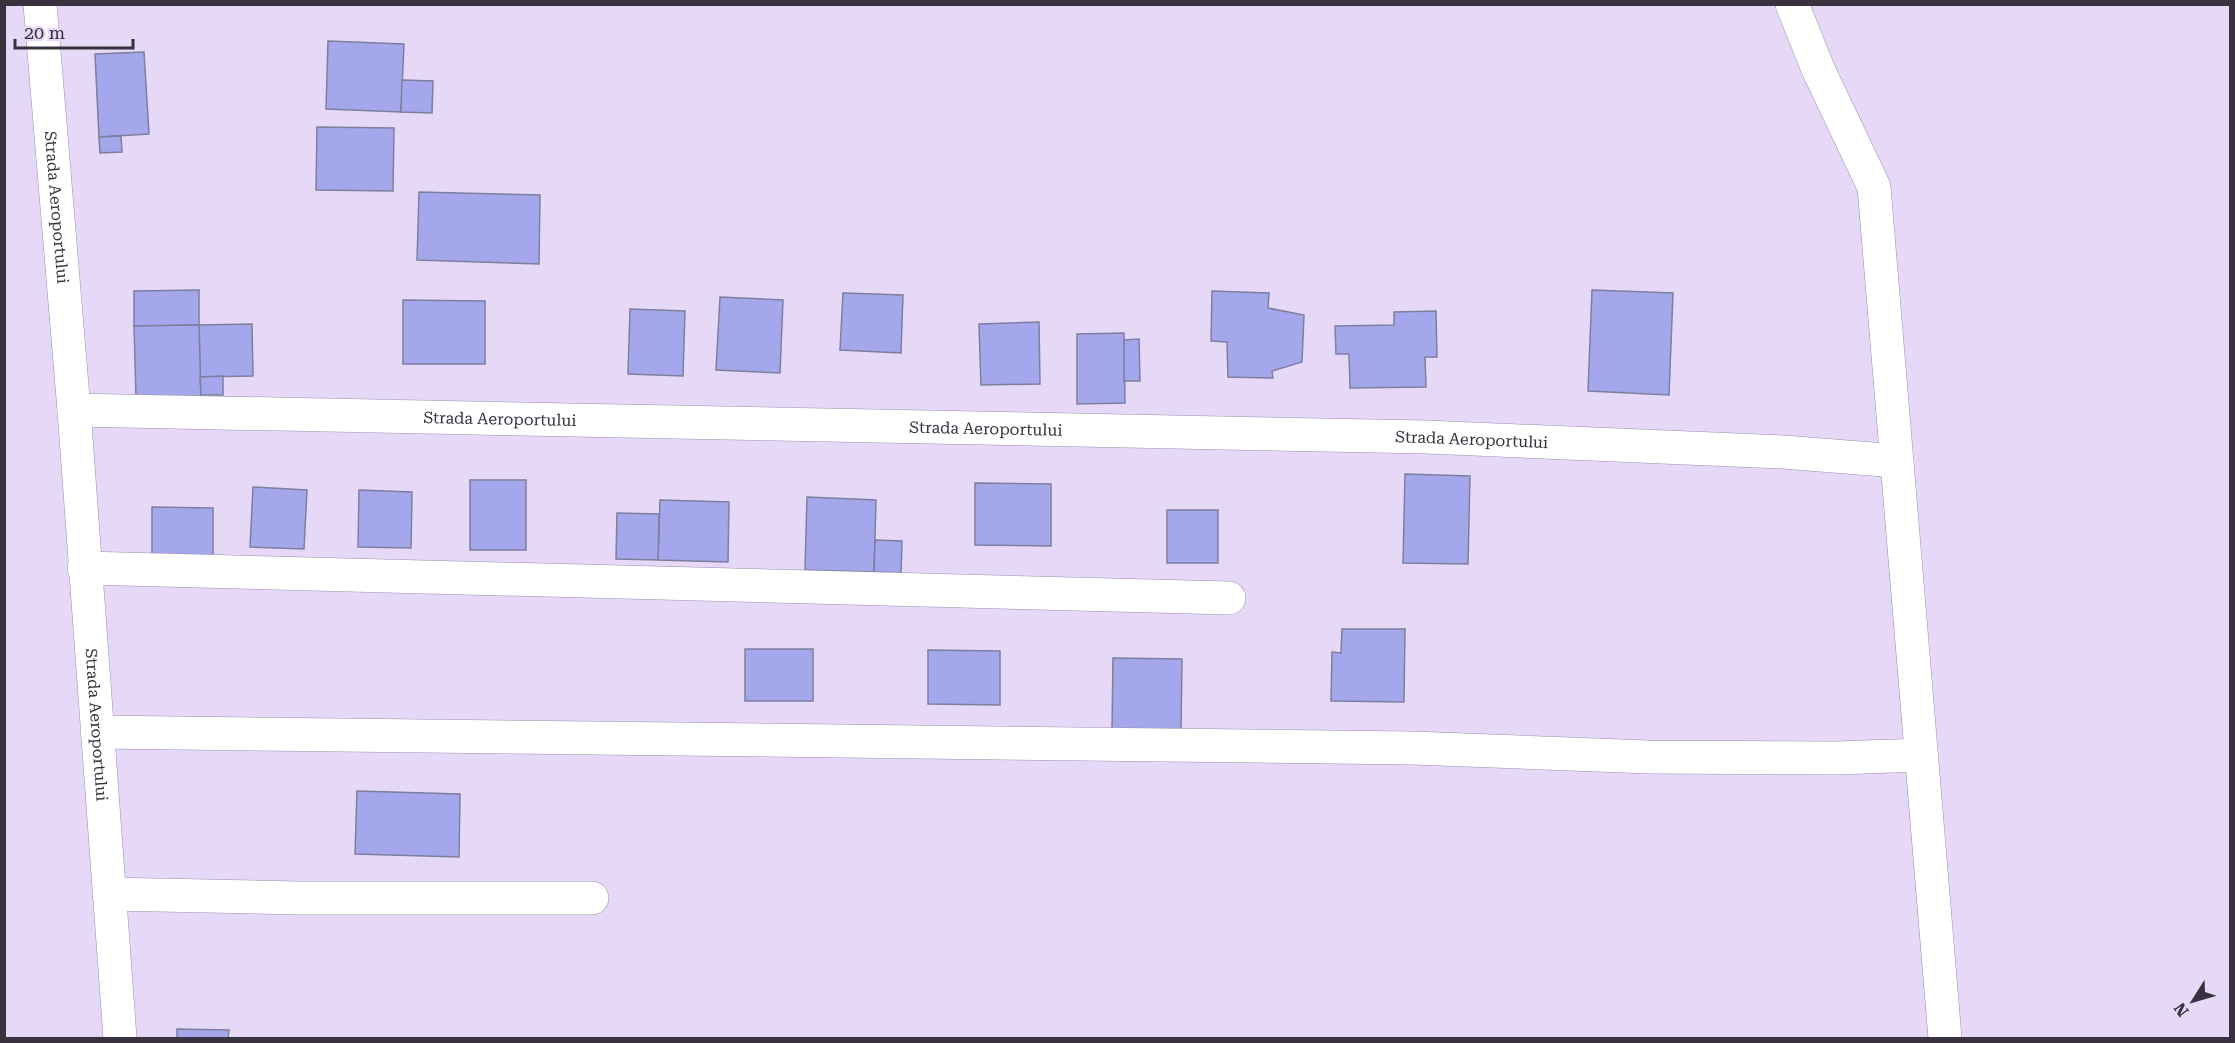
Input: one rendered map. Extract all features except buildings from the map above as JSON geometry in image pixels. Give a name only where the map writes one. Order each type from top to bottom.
[{"type":"street","name":"Strada Aeroportului","points":[[40,4],[74,410],[120,1038]]},
{"type":"street","points":[[1792,4],[1818,69],[1874,187],[1945,1038]]},
{"type":"street","name":"Strada Aeroportului","points":[[74,410],[1426,437],[1784,452],[1897,461]]},
{"type":"street","points":[[84,568],[1229,598]]},
{"type":"street","points":[[97,732],[1412,748],[1648,757],[1836,758],[1921,755]]},
{"type":"street","points":[[110,894],[298,898],[592,898]]}]
